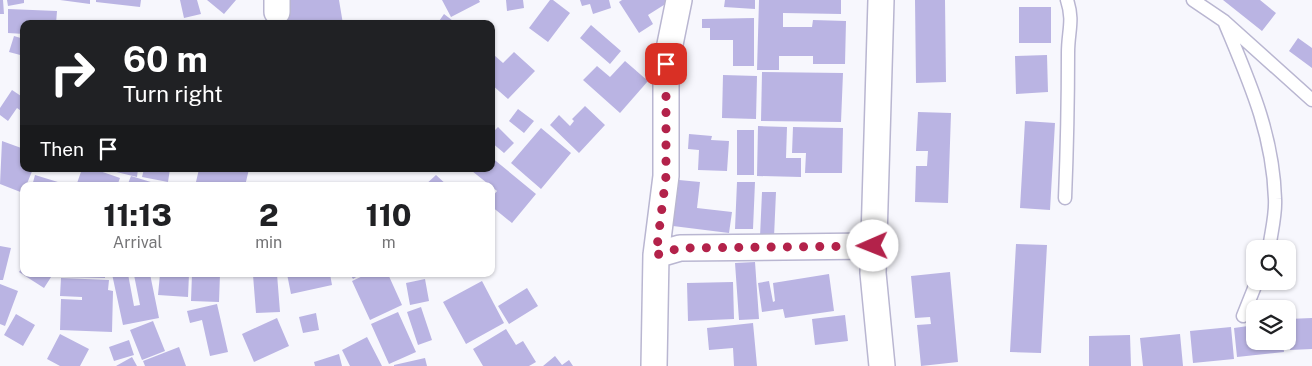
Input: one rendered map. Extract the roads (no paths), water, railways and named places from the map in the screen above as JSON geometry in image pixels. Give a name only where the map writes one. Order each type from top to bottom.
[{"type":"street","points":[[654,366],[656,255],[666,176],[666,64],[679,0]]},
{"type":"street","points":[[880,0],[873,273],[882,366]]},
{"type":"street","points":[[656,255],[680,248],[873,246]]},
{"type":"lane","points":[[1065,198],[1068,136],[1068,50],[1072,14],[1067,0]]},
{"type":"lane","points":[[1193,0],[1224,21],[1312,100]]},
{"type":"lane","points":[[1224,21],[1252,87],[1269,139],[1275,201],[1270,240]]},
{"type":"lane","points":[[1243,316],[1253,290]]}]
